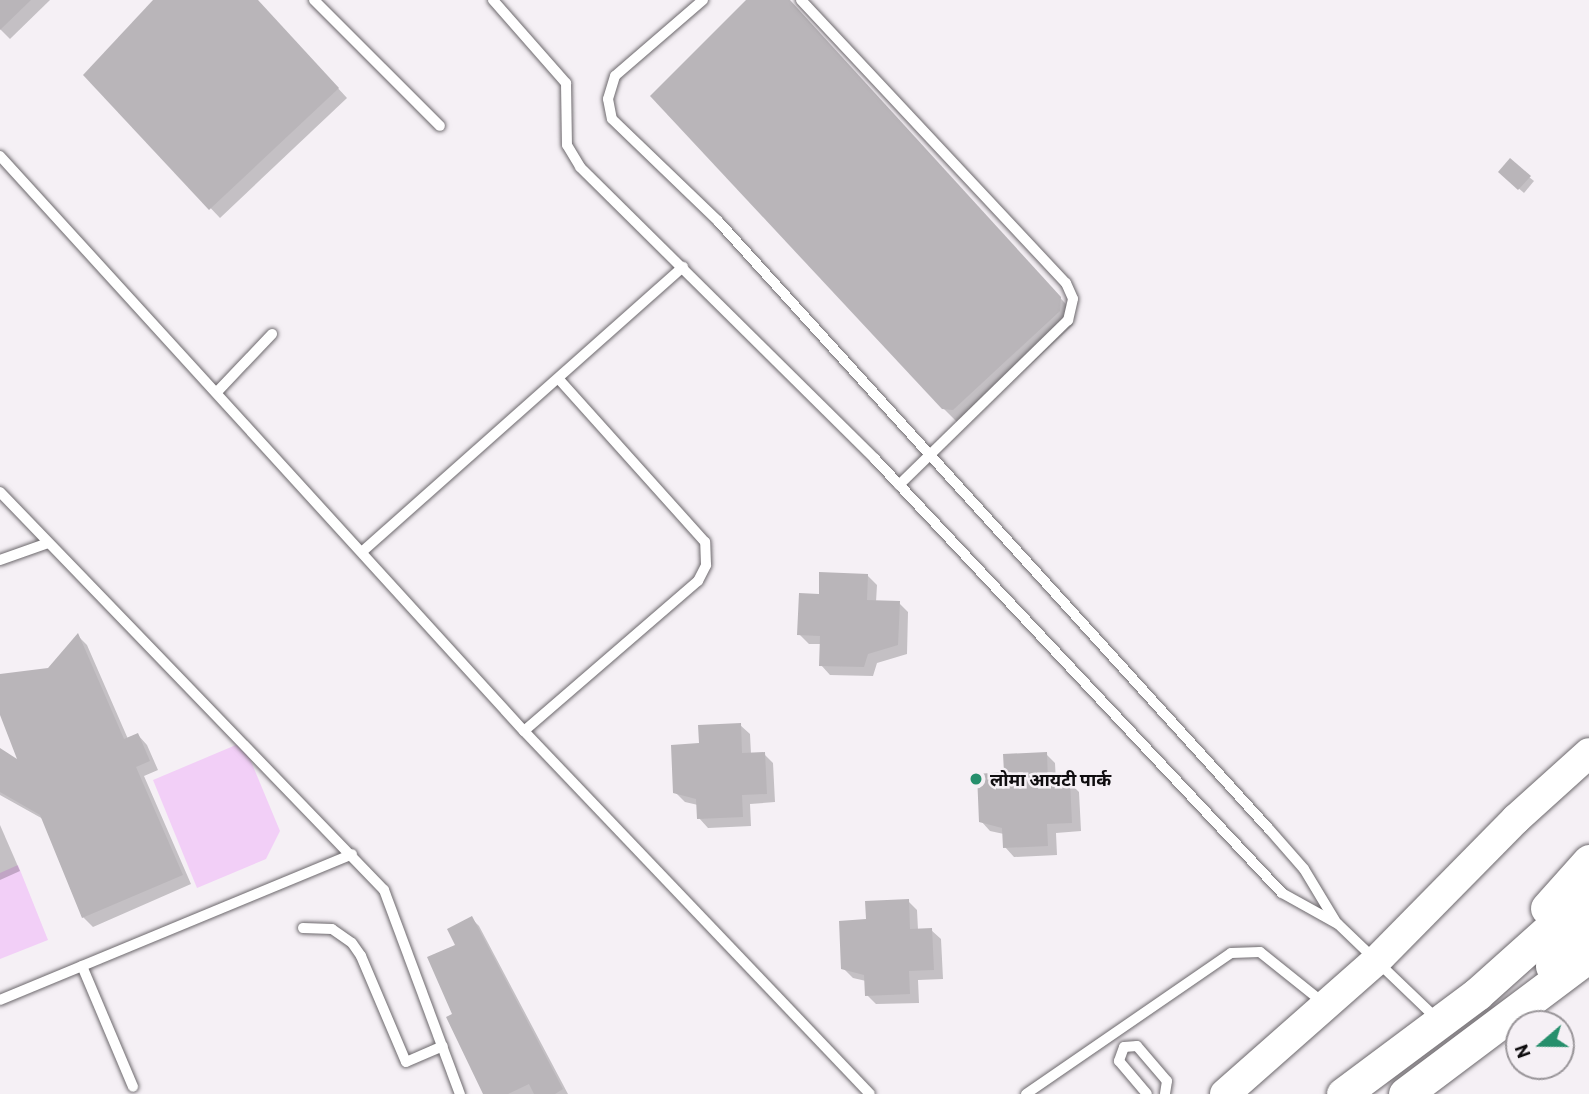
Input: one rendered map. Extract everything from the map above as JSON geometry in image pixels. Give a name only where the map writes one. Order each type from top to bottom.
[{"type":"main road","points":[[1476,994],[1589,861]]},
{"type":"main road","points":[[1343,1094],[1587,907]]},
{"type":"main road","points":[[1500,1021],[1587,907]]},
{"type":"main road","points":[[1405,1094],[1589,956]]},
{"type":"street","points":[[1225,1094],[1376,961],[1516,819],[1589,753]]},
{"type":"lane","points":[[314,0],[440,126]]},
{"type":"lane","points":[[493,0],[566,83],[567,145],[580,167],[899,485],[1282,893],[1338,925],[1439,1021]]},
{"type":"lane","points":[[703,0],[615,76],[608,99],[612,119],[718,221],[1304,869],[1338,925]]},
{"type":"lane","points":[[801,0],[1066,283],[1073,299],[1068,320],[899,485]]},
{"type":"lane","points":[[0,156],[363,551],[524,731],[870,1094]]},
{"type":"lane","points":[[363,551],[682,267]]},
{"type":"lane","points":[[217,392],[272,334]]},
{"type":"lane","points":[[524,731],[698,581],[706,565],[705,542],[559,379]]},
{"type":"lane","points":[[0,492],[384,890],[460,1094]]},
{"type":"lane","points":[[0,561],[48,543]]},
{"type":"lane","points":[[0,1000],[352,854]]},
{"type":"lane","points":[[303,928],[332,929],[356,949],[406,1062],[443,1046]]},
{"type":"lane","points":[[1026,1094],[1231,953],[1260,952],[1326,1005]]},
{"type":"lane","points":[[82,966],[133,1087]]},
{"type":"lane","points":[[1114,1031],[1124,1047]]},
{"type":"lane","points":[[1124,1047],[1137,1046],[1167,1081],[1165,1094]]},
{"type":"lane","points":[[1124,1047],[1119,1061],[1147,1094]]},
{"type":"shaded area","points":[[243,742],[280,831],[266,859],[197,888],[153,780]]},
{"type":"shaded area","points":[[18,865],[48,940],[0,959],[0,873]]},
{"type":"building","points":[[0,0],[31,0],[0,30]]},
{"type":"building","points":[[153,0],[258,0],[339,88],[209,210],[83,75]]},
{"type":"building","points":[[746,0],[790,0],[1061,297],[1060,311],[953,410],[942,409],[650,96]]},
{"type":"building","points":[[1510,158],[1531,176],[1518,190],[1498,172]]},
{"type":"building","points":[[819,572],[868,574],[867,600],[900,601],[898,645],[868,654],[864,667],[819,666],[820,636],[797,635],[799,593],[819,594]]},
{"type":"building","points":[[78,633],[124,739],[138,733],[150,761],[136,767],[183,875],[82,918],[40,815],[0,792],[0,748],[17,759],[0,715],[0,674],[48,668]]},
{"type":"building","points":[[741,723],[742,753],[765,752],[767,794],[742,795],[743,817],[697,819],[696,799],[673,793],[671,745],[699,743],[698,725]]},
{"type":"building","points":[[1047,752],[1048,782],[1070,781],[1072,823],[1047,824],[1048,846],[1003,848],[1002,828],[979,822],[977,774],[1004,772],[1003,754]]},
{"type":"building","points":[[909,899],[910,929],[932,928],[934,970],[909,971],[910,994],[865,996],[864,975],[841,969],[839,921],[866,919],[865,901]]},
{"type":"building","points":[[472,916],[563,1089],[555,1094],[534,1094],[529,1084],[508,1094],[483,1094],[446,1017],[452,1014],[427,957],[455,945],[447,929]]},
{"type":"place","name":"लोमा आयटी पार्क","points":[[976,779]]}]
